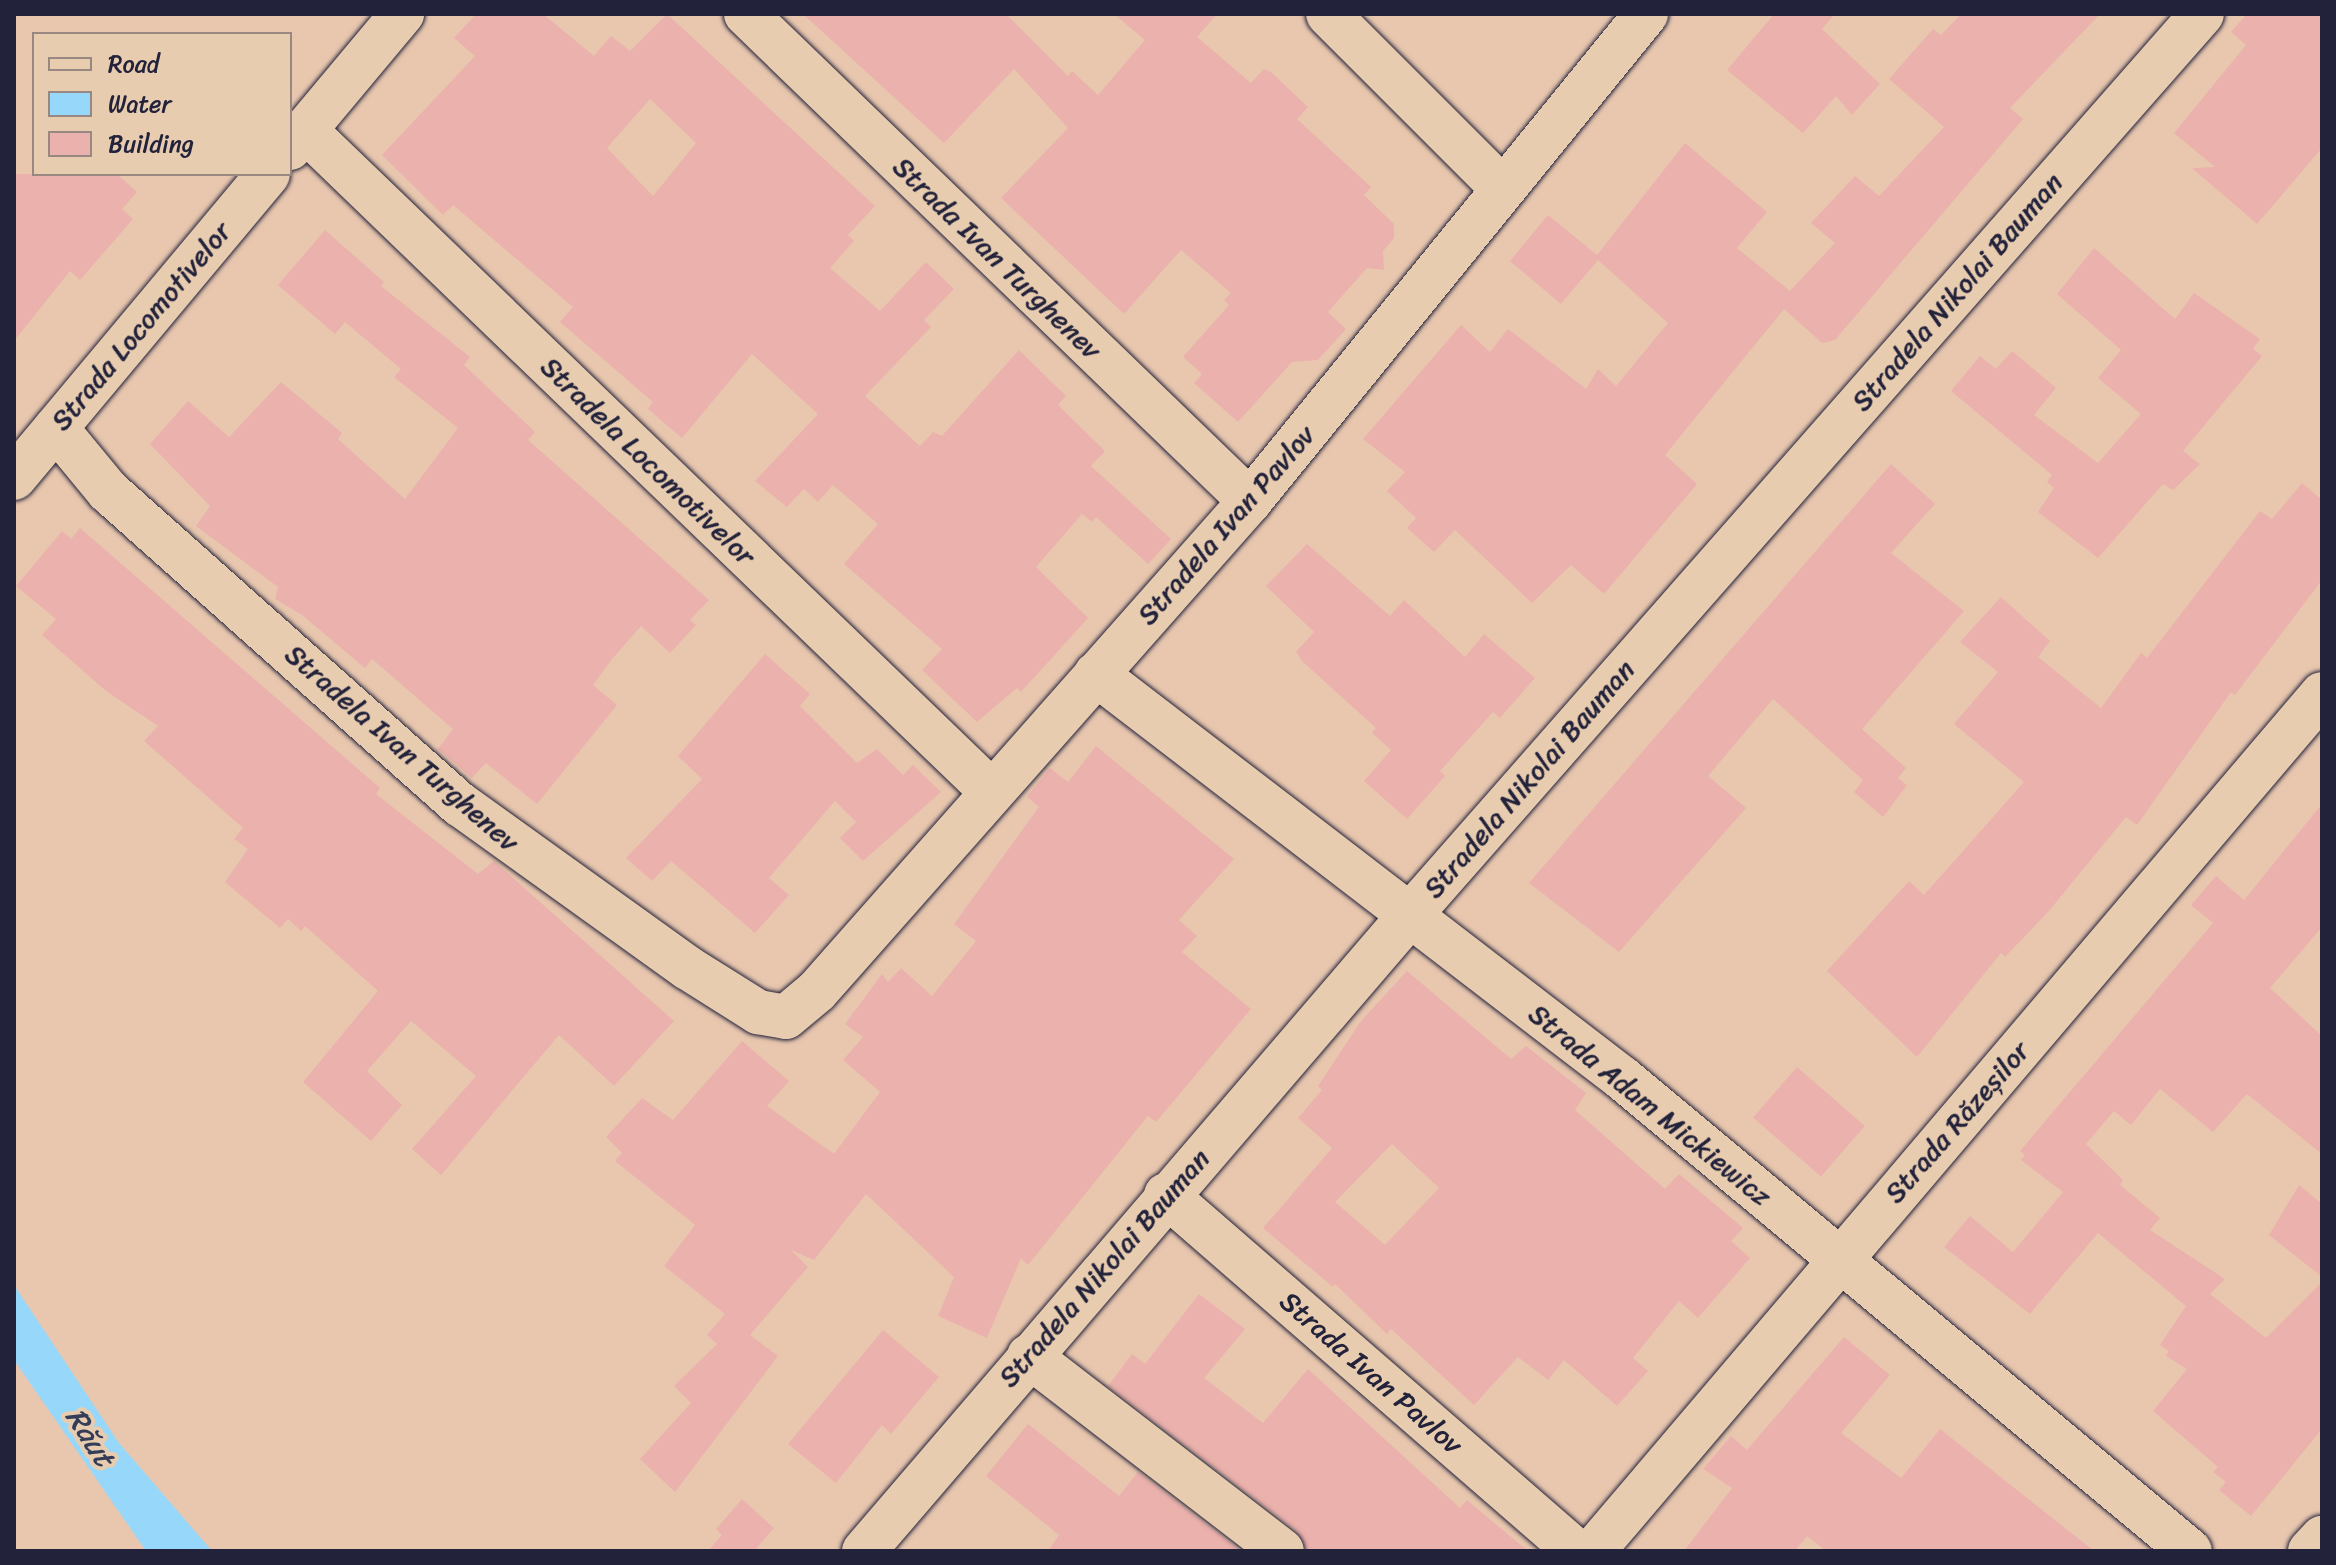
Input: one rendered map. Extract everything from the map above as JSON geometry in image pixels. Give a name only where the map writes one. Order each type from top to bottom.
[{"type":"street","points":[[297,139],[402,14]]},
{"type":"street","name":"Strada Ivan Turghenev","points":[[746,14],[1250,501]]},
{"type":"street","points":[[1328,14],[1501,187]]},
{"type":"street","name":"Stradela Ivan Pavlov","points":[[786,1017],[817,991],[1250,501],[1387,337],[1501,187],[1646,14]]},
{"type":"street","name":"Stradela Nikolai Bauman","points":[[864,1551],[1166,1195],[2202,14]]},
{"type":"street","name":"Stradela Locomotivelor","points":[[297,139],[992,792]]},
{"type":"street","name":"Strada Locomotivelor","points":[[14,478],[266,176]]},
{"type":"street","name":"Stradela Ivan Turghenev","points":[[56,428],[108,491],[461,805],[688,968],[758,1012],[786,1017]]},
{"type":"street","name":"Strada Adam Mickiewicz","points":[[1096,674],[1622,1078],[1838,1261],[2190,1551]]},
{"type":"street","name":"Strada Răzeșilor","points":[[1593,1551],[2322,694]]},
{"type":"street","name":"Strada Ivan Pavlov","points":[[1166,1195],[1576,1551]]},
{"type":"street","points":[[1029,1356],[1282,1551]]},
{"type":"street","points":[[2310,1551],[2322,1538]]},
{"type":"water","name":"Răut","points":[[14,1285],[119,1443],[212,1551],[146,1551],[14,1360]]},
{"type":"building","points":[[476,14],[543,14],[594,56],[611,36],[630,51],[667,14],[875,206],[848,235],[854,241],[830,268],[880,311],[926,262],[954,289],[924,320],[931,327],[865,396],[920,446],[933,432],[942,436],[1019,350],[1066,396],[1058,405],[1105,451],[1091,466],[1171,539],[1148,564],[1096,517],[1092,522],[1082,514],[1036,567],[1088,618],[1021,692],[1017,688],[977,722],[922,670],[942,649],[844,564],[878,524],[833,485],[818,502],[804,489],[787,507],[755,481],[818,414],[752,354],[682,438],[648,409],[653,402],[560,322],[573,307],[453,205],[443,215],[382,155],[475,56],[454,38]],"holes":[[[650,99],[696,143],[653,196],[607,148]]]},
{"type":"building","points":[[803,14],[1006,14],[1068,76],[1072,71],[1098,95],[1145,40],[1114,14],[1217,14],[1197,37],[1251,83],[1264,69],[1272,73],[1308,107],[1297,119],[1371,187],[1364,195],[1394,224],[1394,238],[1383,251],[1384,270],[1367,268],[1328,312],[1346,329],[1318,360],[1292,362],[1238,422],[1194,383],[1202,374],[1183,357],[1229,305],[1224,300],[1231,293],[1181,250],[1124,314],[1001,198],[1068,128],[1014,69],[944,143]]},
{"type":"building","points":[[1774,14],[1835,14],[1822,29],[1880,84],[1852,115],[1836,96],[1803,133],[1727,70]]},
{"type":"building","points":[[1961,14],[2100,14],[2010,108],[2023,119],[1835,340],[1822,343],[1784,309],[1665,455],[1697,484],[1604,594],[1571,565],[1532,603],[1455,530],[1434,552],[1407,528],[1416,518],[1387,491],[1405,472],[1363,439],[1461,325],[1490,352],[1508,329],[1586,389],[1598,369],[1616,386],[1668,323],[1598,260],[1561,304],[1510,261],[1548,215],[1597,255],[1685,143],[1767,212],[1737,248],[1790,291],[1835,243],[1811,223],[1855,176],[1879,196],[1944,127],[1889,79],[1933,29],[1941,35]]},
{"type":"building","points":[[2247,14],[2322,14],[2322,148],[2257,224],[2192,168],[2215,167],[2174,133],[2246,45],[2231,32]]},
{"type":"building","points":[[14,174],[119,176],[137,192],[122,209],[133,219],[80,280],[70,271],[14,341]]},
{"type":"building","points":[[325,230],[384,282],[381,286],[470,357],[464,365],[535,432],[528,440],[709,600],[690,620],[696,625],[670,653],[641,626],[612,659],[593,685],[617,705],[537,804],[486,763],[472,778],[438,749],[453,729],[372,659],[365,668],[302,615],[275,599],[278,587],[196,526],[210,506],[150,444],[188,401],[229,437],[281,382],[342,433],[338,439],[405,499],[458,428],[394,377],[401,369],[345,322],[335,334],[278,285]]},
{"type":"building","points":[[2094,248],[2175,319],[2194,293],[2260,339],[2253,349],[2262,356],[2183,451],[2200,464],[2173,490],[2163,484],[2098,558],[2038,512],[2054,488],[2047,482],[2052,475],[1951,391],[1980,356],[1996,369],[2012,351],[2056,388],[2034,415],[2098,463],[2141,414],[2098,378],[2121,350],[2057,294]]},
{"type":"building","points":[[1891,464],[1935,504],[1891,553],[1964,611],[1862,729],[1906,768],[1898,778],[1907,785],[1883,817],[1854,792],[1863,780],[1773,699],[1708,776],[1746,808],[1619,952],[1529,883]]},
{"type":"building","points":[[2302,483],[2322,500],[2322,580],[2235,695],[2231,692],[2137,825],[2126,817],[2048,912],[2005,957],[2001,953],[1917,1057],[1827,971],[1909,881],[1924,895],[2024,782],[1954,724],[1998,672],[1960,642],[2001,597],[2050,641],[2038,657],[2101,708],[2141,653],[2147,658],[2260,511],[2272,519]]},
{"type":"building","points":[[80,528],[380,788],[376,794],[478,874],[494,861],[674,1021],[614,1086],[559,1035],[441,1175],[412,1149],[476,1076],[411,1021],[367,1071],[402,1105],[371,1141],[303,1082],[378,991],[305,926],[301,931],[288,919],[280,928],[225,882],[248,849],[234,839],[243,828],[144,741],[158,726],[106,691],[42,635],[56,619],[16,586],[62,531],[71,539]]},
{"type":"building","points":[[1307,544],[1390,616],[1404,600],[1465,657],[1484,634],[1535,678],[1500,718],[1493,712],[1440,771],[1445,776],[1407,819],[1364,781],[1391,750],[1372,733],[1376,728],[1303,662],[1296,652],[1314,632],[1266,586]]},
{"type":"building","points":[[765,654],[810,694],[800,706],[857,763],[877,749],[903,775],[913,765],[941,792],[863,861],[840,838],[856,822],[835,801],[769,878],[789,895],[755,933],[671,861],[652,881],[626,858],[702,779],[678,756]]},
{"type":"building","points":[[1096,746],[1234,859],[1179,920],[1197,936],[1182,952],[1251,1009],[1156,1122],[1148,1116],[1028,1265],[1021,1258],[987,1338],[938,1316],[954,1277],[866,1194],[814,1260],[791,1250],[808,1267],[750,1335],[778,1356],[675,1492],[640,1459],[691,1403],[674,1386],[717,1344],[707,1335],[725,1314],[664,1266],[695,1225],[615,1161],[622,1153],[606,1137],[642,1098],[673,1120],[742,1041],[789,1081],[767,1106],[834,1154],[880,1092],[843,1060],[863,1037],[845,1024],[882,974],[888,982],[901,968],[932,996],[976,941],[954,924],[1039,807],[1027,797],[1050,768],[1068,782]]},
{"type":"building","points":[[2322,804],[2322,927],[2270,988],[2322,1036],[2322,1154],[2247,1094],[2213,1132],[2160,1089],[2131,1125],[2114,1111],[2086,1144],[2123,1180],[2120,1185],[2160,1218],[2150,1230],[2225,1279],[2210,1294],[2266,1338],[2322,1282],[2322,1429],[2251,1516],[2219,1490],[2226,1482],[2213,1472],[2218,1467],[2153,1411],[2187,1369],[2166,1356],[2169,1351],[2160,1345],[2186,1306],[2098,1233],[2030,1314],[1944,1247],[1970,1216],[2013,1252],[2063,1192],[2021,1160],[2025,1155],[2020,1151],[2213,923],[2191,905],[2216,876],[2244,900]]},
{"type":"building","points":[[1407,971],[1511,1059],[1526,1046],[1586,1093],[1575,1110],[1665,1189],[1679,1174],[1743,1228],[1731,1241],[1750,1258],[1698,1318],[1679,1301],[1633,1358],[1648,1371],[1617,1406],[1564,1360],[1548,1380],[1518,1357],[1474,1405],[1391,1329],[1387,1334],[1335,1284],[1333,1287],[1263,1228],[1332,1148],[1298,1118],[1322,1090],[1318,1086],[1361,1021]],"holes":[[[1392,1144],[1439,1188],[1385,1245],[1335,1202]]]},
{"type":"building","points":[[1797,1067],[1865,1126],[1821,1177],[1753,1118]]},
{"type":"building","points":[[2299,1185],[2322,1204],[2322,1277],[2269,1235]]},
{"type":"building","points":[[1199,1294],[1245,1329],[1204,1378],[1263,1423],[1308,1369],[1460,1508],[1467,1500],[1528,1551],[1306,1551],[1297,1531],[1108,1386],[1132,1354],[1145,1364]]},
{"type":"building","points":[[883,1330],[939,1377],[891,1434],[882,1425],[836,1483],[788,1444]]},
{"type":"building","points":[[1844,1337],[1890,1375],[1841,1433],[1901,1478],[1940,1429],[2094,1551],[1826,1551],[1807,1536],[1795,1551],[1684,1551],[1732,1488],[1703,1469],[1731,1436],[1747,1450]]},
{"type":"building","points":[[1028,1424],[1119,1496],[1138,1472],[1241,1551],[1048,1551],[1059,1535],[986,1476]]},
{"type":"building","points":[[742,1499],[774,1528],[754,1551],[708,1551],[722,1535],[716,1529]]}]
